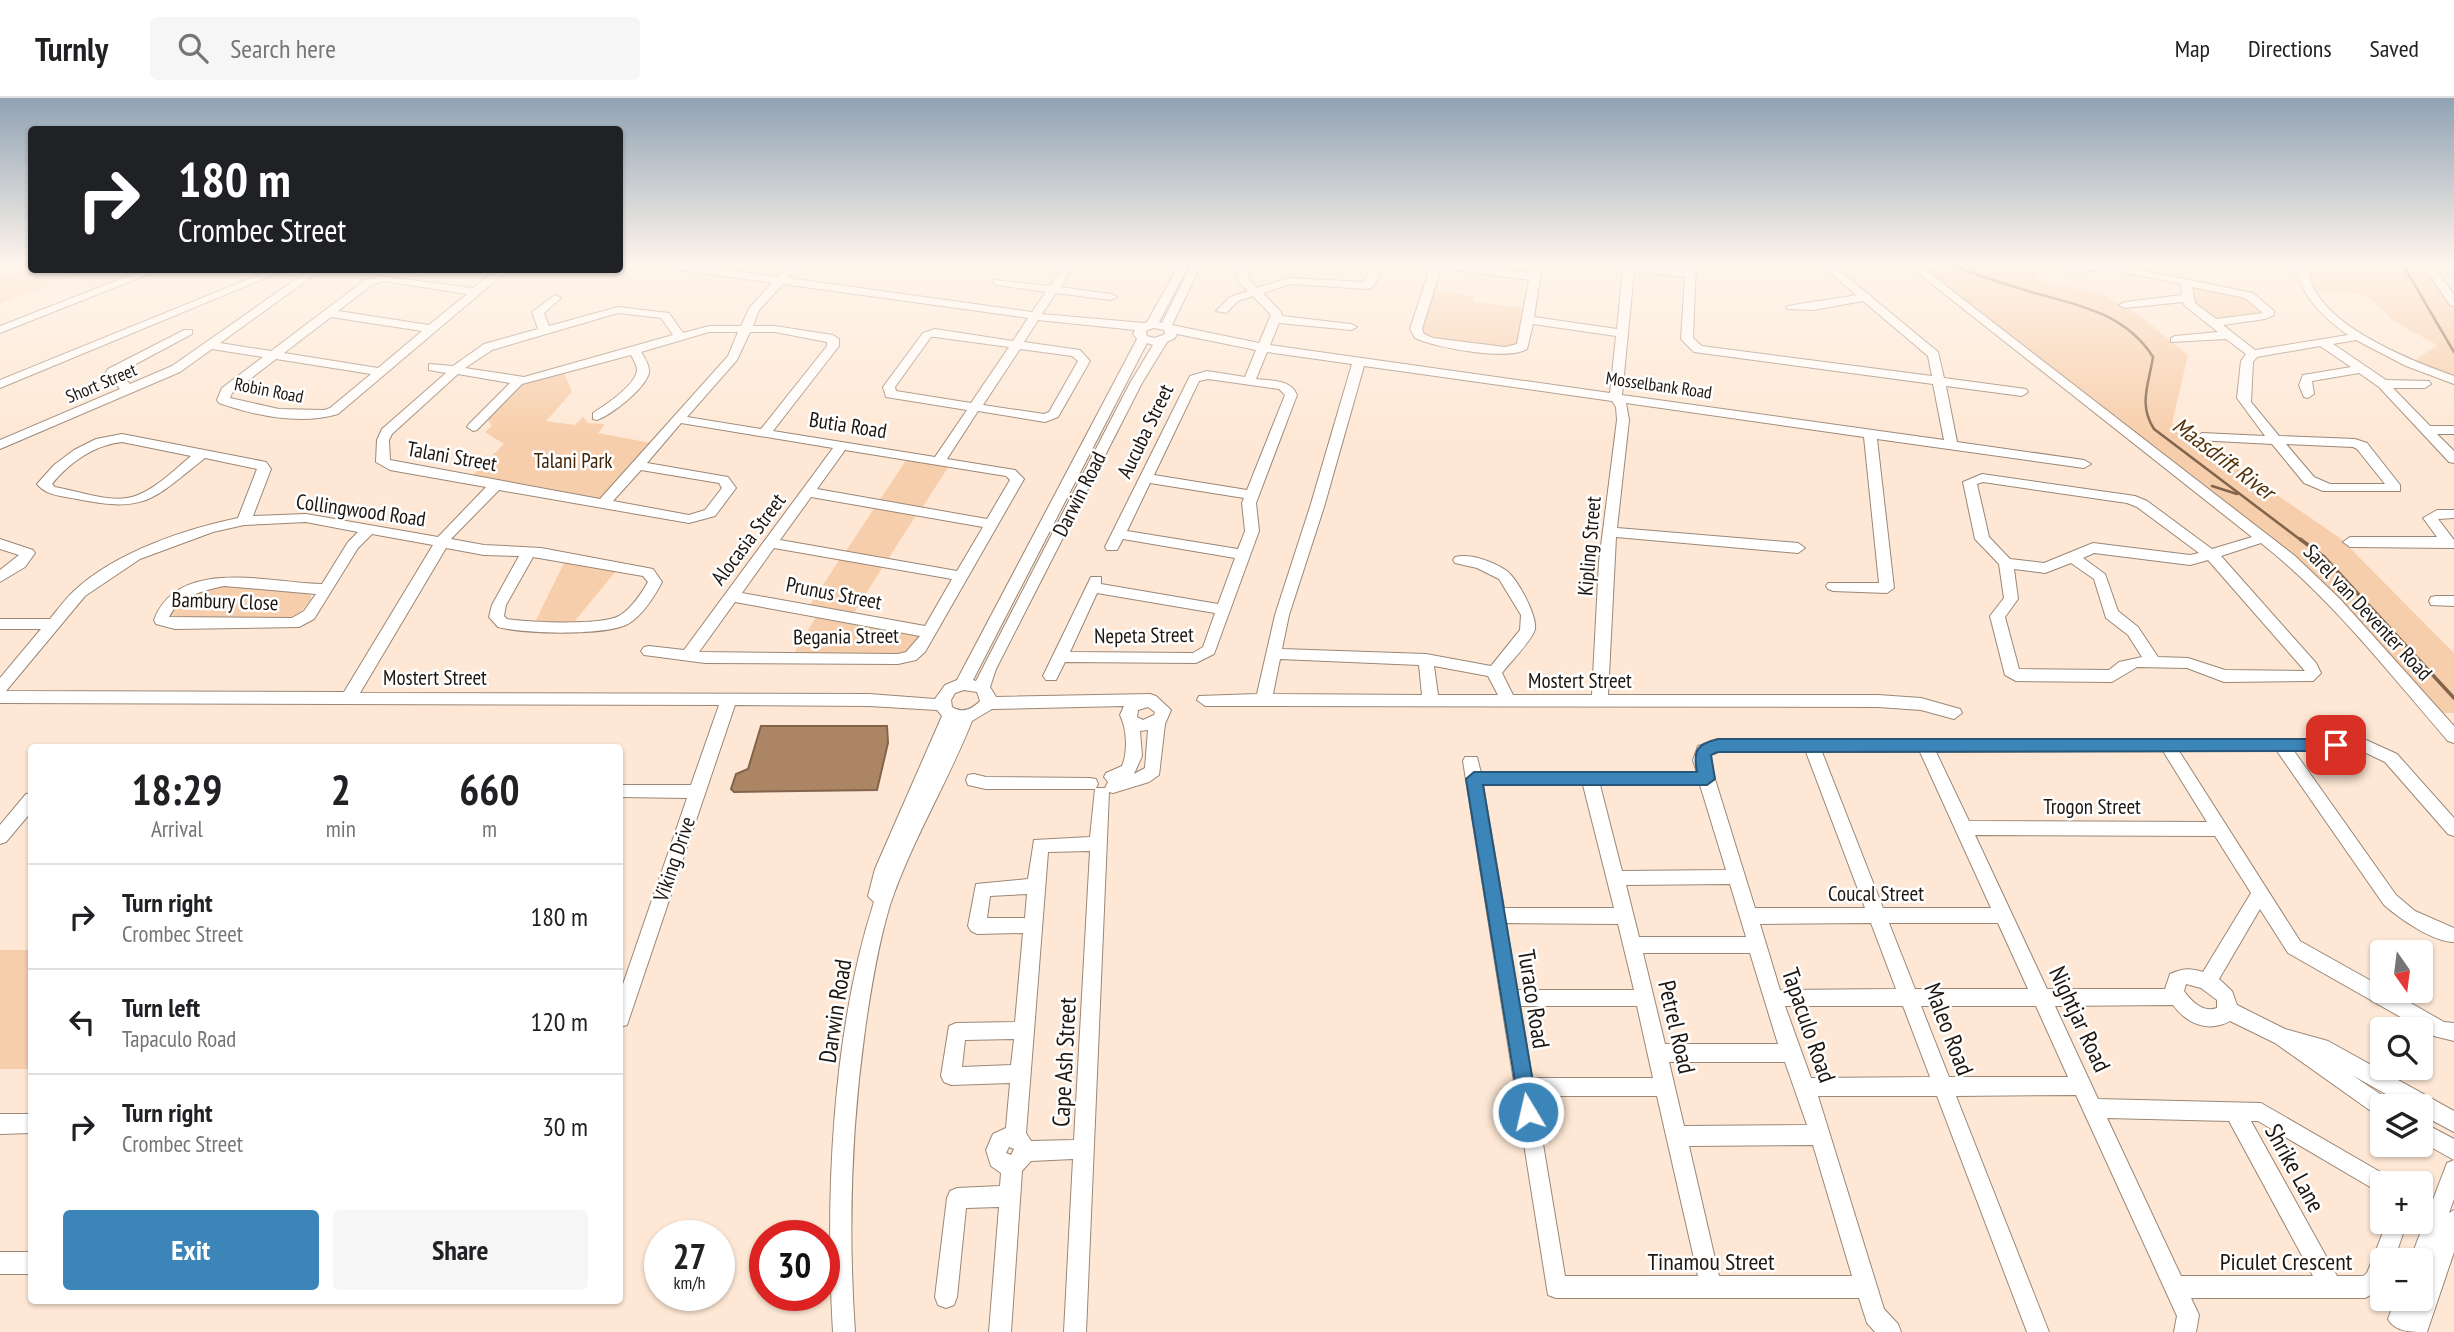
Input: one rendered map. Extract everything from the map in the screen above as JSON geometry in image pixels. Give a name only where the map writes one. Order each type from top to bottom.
[{"type":"street","points":[[0,330],[19,323]]},
{"type":"street","points":[[0,384],[150,323]]},
{"type":"street","name":"Short Street","points":[[0,445],[176,369],[243,323]]},
{"type":"street","name":"Robin Road","points":[[316,323],[226,391],[223,400],[321,416],[334,411],[440,323]]},
{"type":"street","points":[[390,323],[432,329]]},
{"type":"street","points":[[541,323],[544,330]]},
{"type":"street","points":[[456,371],[488,347],[575,323]]},
{"type":"street","points":[[670,323],[680,337]]},
{"type":"street","points":[[603,504],[733,357],[749,323]]},
{"type":"street","points":[[939,461],[1031,323]]},
{"type":"street","points":[[1082,323],[1167,334]]},
{"type":"street","name":"Darwin Road","points":[[963,684],[1150,323]]},
{"type":"street","name":"Darwin Road","points":[[986,695],[988,669],[1136,383],[1172,323]]},
{"type":"street","points":[[1147,478],[1252,495],[1291,393],[1282,386],[1250,381],[1275,323]]},
{"type":"street","points":[[1310,323],[1351,327]]},
{"type":"street","points":[[1418,323],[1416,329],[1424,340],[1517,350],[1523,346],[1527,323]]},
{"type":"street","points":[[1546,323],[1620,333]]},
{"type":"street","name":"Kipling Street","points":[[1600,700],[1599,680],[1610,532],[1623,420],[1622,407],[1616,397],[1621,323]]},
{"type":"street","points":[[1688,323],[1687,339],[1695,347],[2022,392]]},
{"type":"street","points":[[1897,323],[1931,351],[1936,359],[1951,444]]},
{"type":"street","name":"Sarel van Deventer Road","points":[[1987,323],[2263,537],[2319,586],[2454,737]]},
{"type":"street","points":[[2214,323],[2253,354]]},
{"type":"street","points":[[2342,323],[2360,336],[2416,365],[2454,380]]},
{"type":"street","points":[[433,367],[519,381],[709,329],[775,329],[828,337],[834,342],[764,433]]},
{"type":"street","points":[[128,390],[112,372],[188,332]]},
{"type":"street","points":[[1145,332],[1167,334]]},
{"type":"street","points":[[929,334],[1076,354],[1084,361],[1054,414],[1049,418],[973,408],[895,396],[888,393],[888,389],[929,334]]},
{"type":"street","name":"Mosselbank Road","points":[[1167,334],[2084,464]]},
{"type":"street","points":[[2175,341],[2227,335]]},
{"type":"street","points":[[2202,437],[2277,441],[2358,444],[2396,486],[2376,489],[2319,485],[2309,480],[2277,441],[2243,398],[2247,361],[2253,354],[2360,336]]},
{"type":"street","points":[[2322,342],[2383,384],[2454,459]]},
{"type":"street","points":[[212,345],[381,372]]},
{"type":"street","points":[[597,416],[612,407],[642,375],[643,367],[634,350]]},
{"type":"street","points":[[1264,700],[1272,653],[1359,361]]},
{"type":"street","points":[[2308,394],[2305,385],[2307,378],[2362,369]]},
{"type":"street","name":"Talani Street","points":[[456,371],[385,435],[383,462],[390,466],[697,519],[710,513],[729,488],[723,480],[637,465]]},
{"type":"street","name":"Aucuba Street","points":[[1244,555],[1115,541],[1194,379],[1207,375],[1250,381]]},
{"type":"street","points":[[472,427],[519,381]]},
{"type":"street","points":[[2383,384],[2425,384]]},
{"type":"street","name":"Butia Road","points":[[678,419],[1010,472]]},
{"type":"street","points":[[2427,430],[2454,430]]},
{"type":"street","points":[[1833,586],[1887,589],[1881,555],[1870,432]]},
{"type":"street","points":[[202,454],[155,491],[128,502],[51,490],[44,484],[92,445],[110,438],[202,454],[261,465],[264,468],[244,521]]},
{"type":"street","name":"Alocasia Street","points":[[687,657],[842,445]]},
{"type":"street","name":"Begania Street","points":[[649,651],[687,657],[898,659],[916,653],[1017,479],[1010,472]]},
{"type":"street","points":[[2006,563],[2011,599],[1997,616],[2010,671],[2014,674],[2112,676],[2127,664],[2188,663],[2224,676],[2304,677],[2313,673],[2309,664],[2209,554],[2134,500],[1974,479],[1970,482],[1982,539],[2006,563],[2042,569],[2093,548],[2182,560],[2209,554],[2263,537]]},
{"type":"street","points":[[349,698],[441,543],[496,485]]},
{"type":"street","points":[[808,492],[991,524]]},
{"type":"street","name":"Nepeta Street","points":[[1060,657],[1200,657],[1209,650],[1253,528],[1248,509],[1252,495]]},
{"type":"street","points":[[2451,546],[2430,519],[2437,514],[2454,514]]},
{"type":"street","name":"Collingwood Road","points":[[0,688],[80,593],[135,556],[177,538],[244,521],[306,518],[484,550],[529,552],[648,572],[654,582],[636,608],[619,622],[567,625],[502,623],[496,617],[499,605],[529,552]]},
{"type":"street","name":"Bambury Close","points":[[326,589],[224,581],[184,595],[168,606],[160,620],[175,624],[294,624],[309,615],[326,589],[353,545],[369,530]]},
{"type":"street","points":[[1610,532],[1798,548]]},
{"type":"street","points":[[2350,541],[2451,546]]},
{"type":"street","points":[[772,543],[961,576]]},
{"type":"street","points":[[0,544],[28,553],[20,564],[0,577]]},
{"type":"street","points":[[2071,556],[2099,577],[2111,614],[2133,631],[2154,663]]},
{"type":"street","points":[[1460,560],[1481,564],[1504,576],[1528,615],[1527,631],[1494,673]]},
{"type":"street","points":[[1051,676],[1095,583],[1224,610]]},
{"type":"street","name":"Prunus Street","points":[[732,596],[928,632]]},
{"type":"street","points":[[2435,601],[2454,601]]},
{"type":"street","points":[[0,624],[54,624]]},
{"type":"street","points":[[1272,653],[1460,662],[1494,673],[1508,700]]},
{"type":"street","points":[[1426,659],[1431,701]]},
{"type":"street","points":[[974,780],[986,783],[1104,785],[1143,778],[1153,771],[1157,723],[1163,710],[1156,702],[1143,700],[1052,700],[986,695],[963,684],[951,707],[981,711],[986,695]]},
{"type":"street","name":"Mostert Street","points":[[0,697],[869,700],[951,707]]},
{"type":"street","name":"Viking Drive","points":[[623,1010],[729,699]]},
{"type":"street","points":[[1109,700],[1119,705],[1129,718],[1143,726],[1157,723]]},
{"type":"street","points":[[1104,785],[1124,775],[1132,767],[1129,718],[1132,705],[1143,700]]},
{"type":"street","name":"Mostert Street","points":[[1205,700],[1878,701],[1921,705],[1954,713]]},
{"type":"street","name":"Darwin Road","points":[[834,1332],[831,1311],[832,1216],[837,1114],[849,1021],[884,869],[951,707]]},
{"type":"street","name":"Darwin Road","points":[[844,1332],[842,1212],[854,1038],[880,909],[951,707]]},
{"type":"street","points":[[1811,745],[2372,747],[2391,758],[2454,829]]},
{"type":"street","name":"Tapaculo Road","points":[[1811,745],[1718,746],[1704,750],[1701,760],[1773,998],[1805,1087],[1875,1315],[1890,1332]]},
{"type":"street","name":"Maleo Road","points":[[1811,745],[2038,1332]]},
{"type":"street","name":"Nightjar Road","points":[[1925,745],[2175,1287],[2186,1323]]},
{"type":"street","points":[[2167,745],[2299,951],[2441,1030],[2454,1032]]},
{"type":"street","points":[[2281,745],[2390,900],[2409,916],[2453,934]]},
{"type":"street","name":"Turaco Road","points":[[1556,1287],[1472,770],[1590,779]]},
{"type":"street","points":[[1590,779],[1707,779]]},
{"type":"street","name":"Petrel Road","points":[[1590,779],[1645,998],[1711,1287]]},
{"type":"street","name":"Cape Ash Street","points":[[1075,1332],[1104,785]]},
{"type":"street","points":[[623,791],[698,792]]},
{"type":"street","points":[[0,837],[28,804]]},
{"type":"street","name":"Trogon Street","points":[[1964,828],[2220,829]]},
{"type":"street","points":[[1000,1332],[1010,1196],[1017,1151],[1020,1074],[1040,845],[1099,844]]},
{"type":"street","points":[[1614,878],[1737,877]]},
{"type":"street","points":[[1032,925],[977,926],[982,889],[1036,886]]},
{"type":"street","points":[[2208,981],[2260,893]]},
{"type":"street","points":[[1496,915],[1623,916]]},
{"type":"street","name":"Coucal Street","points":[[1749,916],[2003,915]]},
{"type":"street","points":[[1632,945],[1758,945]]},
{"type":"street","points":[[2227,1010],[2221,1017],[2206,1018],[2189,1010],[2176,997],[2174,988],[2177,980],[2185,976],[2208,981],[2222,993],[2227,1010],[2282,1037],[2370,1099]]},
{"type":"street","points":[[1773,998],[2176,997]]},
{"type":"street","points":[[1509,998],[1645,998]]},
{"type":"street","points":[[1020,1074],[951,1076],[956,1032],[1024,1030]]},
{"type":"street","points":[[2282,1037],[2321,1047],[2454,1122]]},
{"type":"street","points":[[1658,1053],[1791,1053]]},
{"type":"street","points":[[1805,1087],[2082,1086]]},
{"type":"street","points":[[1524,1087],[1666,1087]]},
{"type":"street","points":[[2092,1108],[2252,1110],[2271,1116],[2370,1177]]},
{"type":"street","name":"Shrike Lane","points":[[2234,1110],[2331,1287]]},
{"type":"street","points":[[0,1125],[28,1123]]},
{"type":"street","points":[[1677,1136],[1819,1135]]},
{"type":"street","points":[[2433,1138],[2454,1150]]},
{"type":"street","points":[[1017,1151],[1084,1149]]},
{"type":"street","points":[[2425,1248],[2454,1170]]},
{"type":"street","points":[[946,1297],[957,1198],[1010,1196]]},
{"type":"street","points":[[2433,1282],[2454,1220]]},
{"type":"street","points":[[0,1263],[28,1263]]},
{"type":"street","name":"Piculet Crescent","points":[[2175,1287],[2370,1285]]},
{"type":"street","name":"Tinamou Street","points":[[1556,1287],[1866,1287]]},
{"type":"street","points":[[2402,1311],[2399,1320],[2417,1329],[2423,1311]]},
{"type":"green space","points":[[1424,323],[1523,323],[1519,343],[1512,348],[1429,338],[1421,333]]},
{"type":"green space","points":[[1993,323],[2148,323],[2188,355],[2172,423],[2340,538],[2454,653],[2454,713],[2440,713],[2328,588],[2219,498]]},
{"type":"green space","points":[[2396,323],[2454,323],[2454,377],[2414,361],[2437,345]]},
{"type":"green space","name":"Talani Park","points":[[564,373],[572,392],[546,421],[575,425],[583,417],[588,423],[605,424],[598,433],[651,443],[603,497],[597,499],[470,478],[504,444],[485,432],[492,426],[487,418],[518,386]]},
{"type":"green space","points":[[907,459],[949,466],[922,508],[879,501]]},
{"type":"green space","points":[[875,507],[917,514],[888,559],[846,551]]},
{"type":"green space","points":[[841,557],[884,565],[854,613],[810,605]]},
{"type":"green space","points":[[565,561],[616,571],[574,622],[535,622]]},
{"type":"green space","points":[[221,585],[255,585],[305,593],[311,595],[311,600],[294,619],[178,621],[164,615],[187,595]]},
{"type":"green space","points":[[818,614],[920,637],[912,650],[903,653],[794,653]]},
{"type":"green space","points":[[0,950],[28,950],[28,1069],[0,1069]]},
{"type":"shaded area","points":[[761,726],[887,726],[888,743],[877,790],[734,792],[731,789],[736,774],[748,769]]},
{"type":"waterway","name":"Maasdrift River","points":[[2117,323],[2142,342],[2153,357],[2146,403],[2149,420],[2154,429],[2302,541]]},
{"type":"waterway","points":[[2437,323],[2454,352]]},
{"type":"waterway","points":[[2212,486],[2237,494]]},
{"type":"waterway","name":"Maasdrift River","points":[[2300,539],[2324,557],[2454,698]]},
{"type":"route","points":[[1528,1112],[1474,779],[1707,779],[1701,760],[1702,753],[1712,746],[2336,745]]}]
